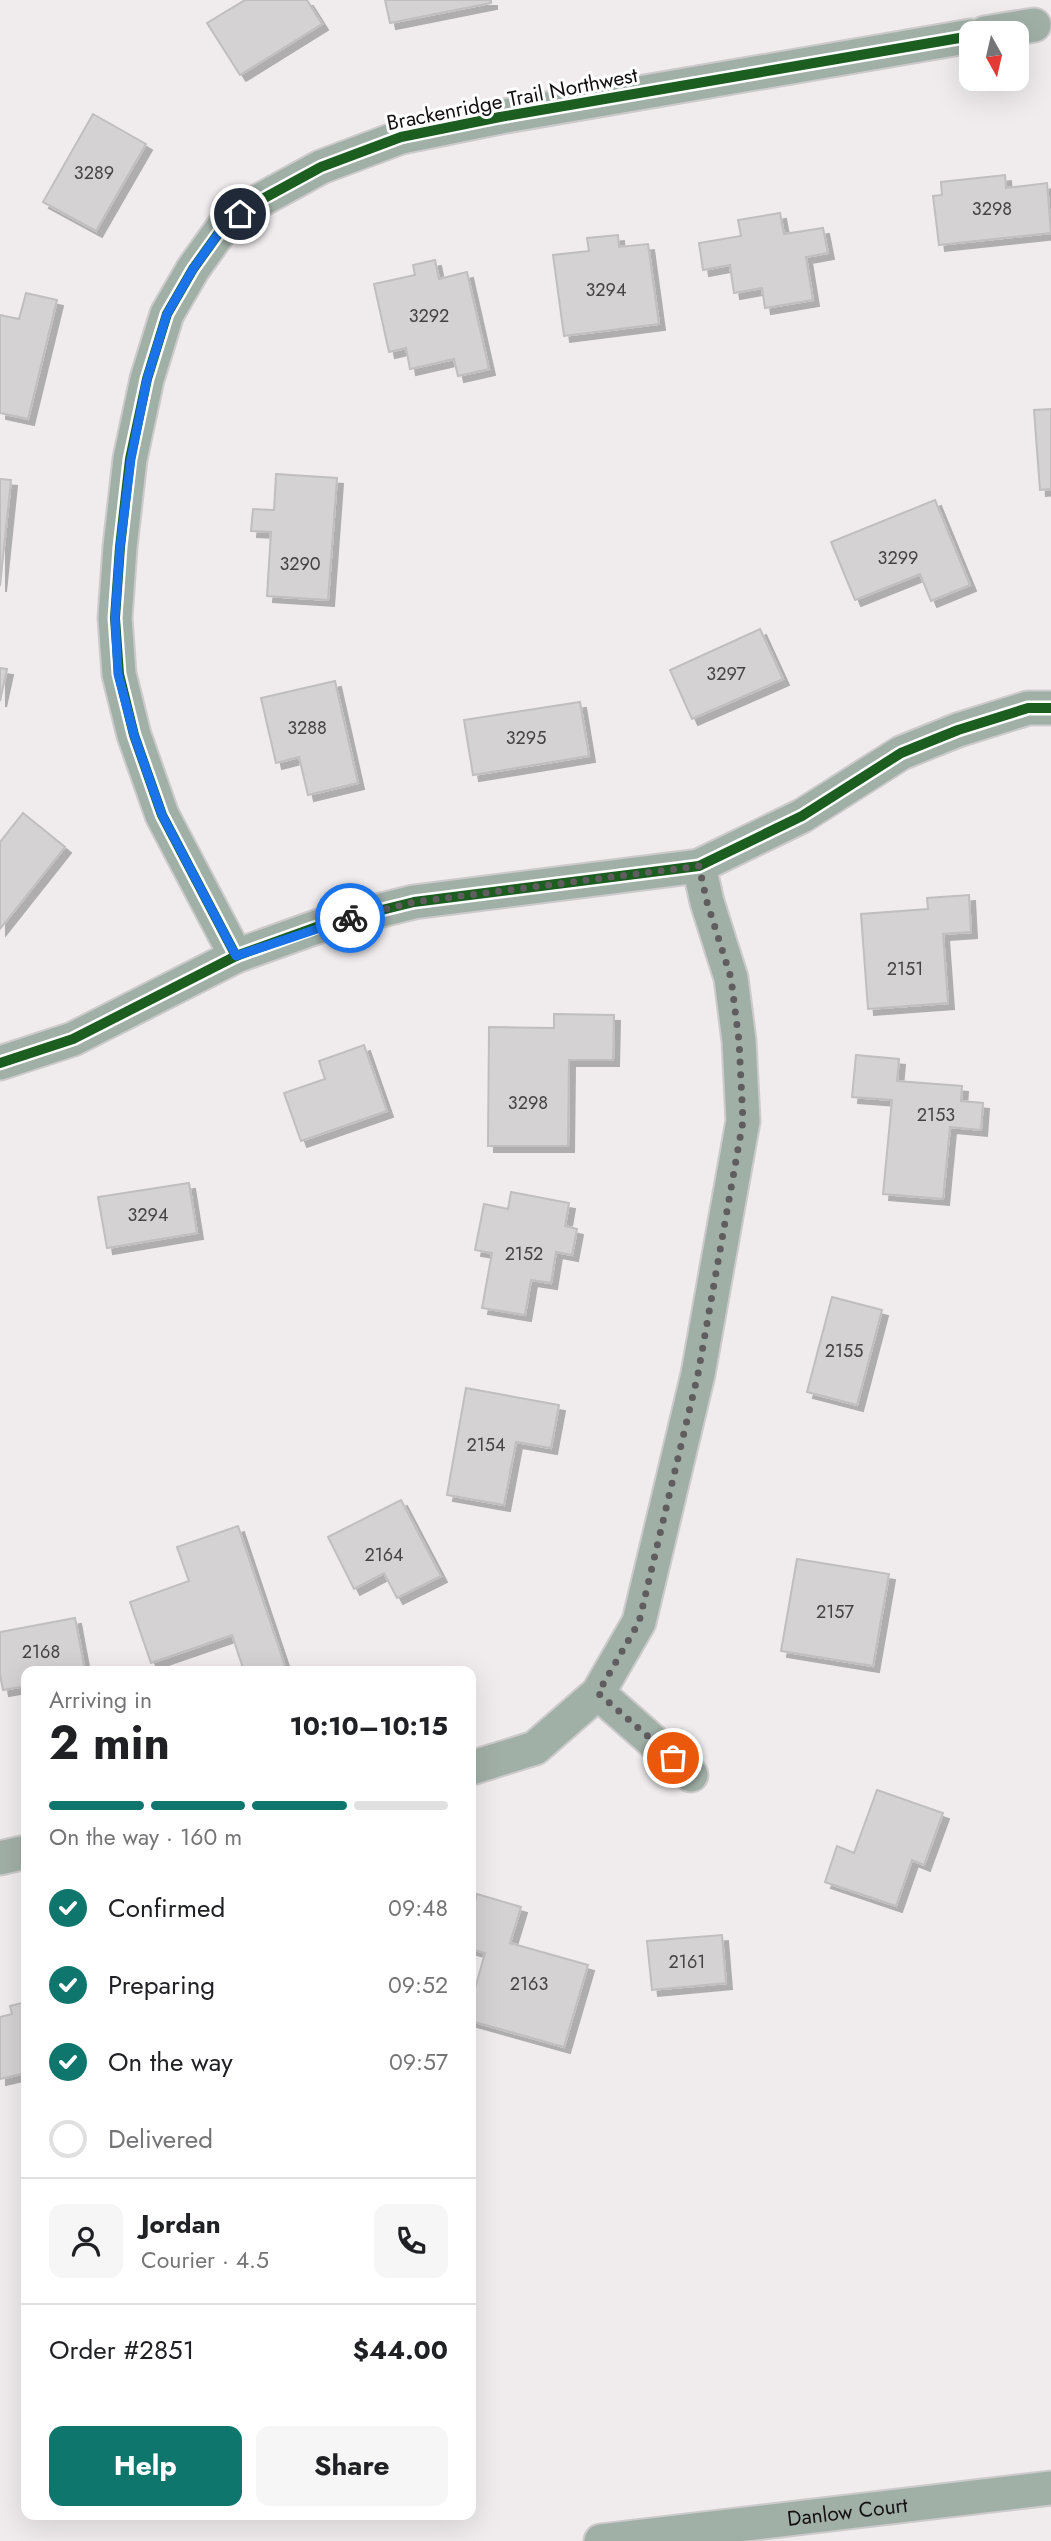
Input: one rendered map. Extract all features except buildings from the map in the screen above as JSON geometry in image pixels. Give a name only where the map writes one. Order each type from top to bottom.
[{"type":"street","points":[[1029,26],[1034,25]]},
{"type":"street","name":"Brackenridge Trail Northwest","points":[[236,956],[162,815],[134,735],[118,674],[115,618],[120,547],[131,459],[147,379],[167,314],[193,269],[223,227],[257,202],[321,167],[401,137],[500,117],[959,38]]},
{"type":"street","points":[[0,1063],[73,1039],[236,956],[325,925],[414,902],[699,866],[802,816],[901,753],[958,730],[1028,708],[1051,708]]},
{"type":"street","points":[[476,1766],[535,1748],[598,1693],[639,1622],[698,1374],[743,1121],[739,1041],[731,978],[707,902],[699,866]]},
{"type":"street","points":[[598,1693],[691,1774]]},
{"type":"street","points":[[0,1858],[21,1853]]},
{"type":"street","name":"Danlow Court","points":[[601,2541],[1051,2488]]},
{"type":"cycle path","points":[[236,956],[162,815],[134,735],[119,674],[115,618],[130,459],[147,379],[167,314],[193,269],[223,227],[257,202],[321,167],[401,137],[500,117],[959,38]]},
{"type":"cycle path","points":[[0,1063],[73,1039],[236,956],[325,924],[414,902],[699,866],[802,816],[901,753],[958,730],[1028,708],[1051,708]]},
{"type":"way so far","points":[[350,918],[414,902],[699,866],[707,902],[731,978],[739,1041],[743,1121],[698,1374],[639,1622],[598,1693],[673,1758]]},
{"type":"route","points":[[240,214],[223,227],[193,269],[167,314],[147,379],[131,459],[120,547],[115,618],[118,674],[134,735],[162,815],[236,956],[350,918]]}]
